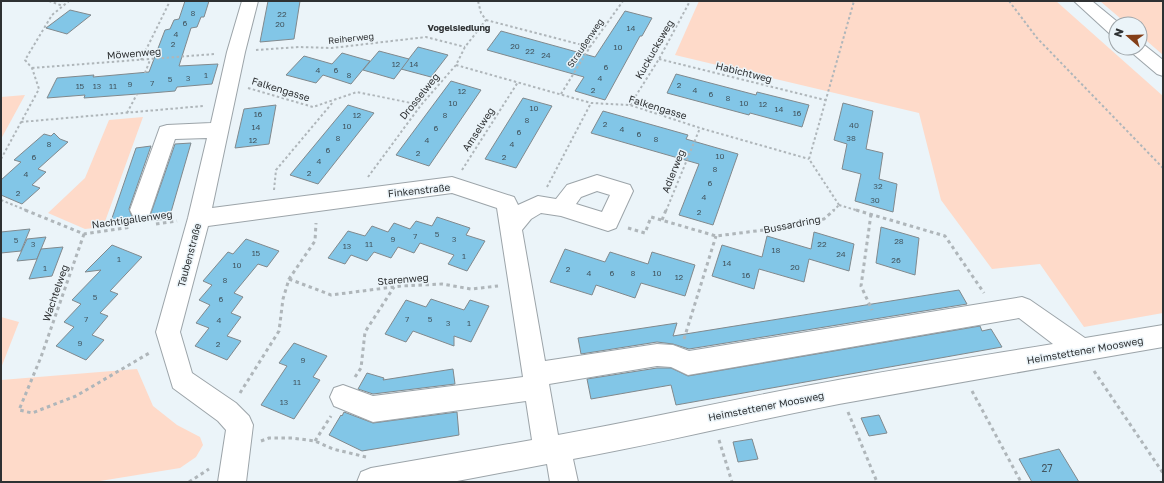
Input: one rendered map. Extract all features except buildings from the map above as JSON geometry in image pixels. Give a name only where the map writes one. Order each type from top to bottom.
[{"type":"street","name":"Taubenstraße","points":[[232,482],[240,425],[227,412],[182,380],[168,332],[199,218],[236,52],[250,1]]},
{"type":"street","points":[[1082,1],[1108,23]]},
{"type":"street","points":[[1146,56],[1163,70]]},
{"type":"street","points":[[144,220],[166,132],[218,130]]},
{"type":"street","points":[[512,227],[523,213],[538,204],[561,208],[608,222],[623,191],[597,183],[574,191],[561,208]]},
{"type":"street","name":"Finkenstraße","points":[[199,218],[272,207],[452,185],[507,203],[536,380],[553,450],[564,482]]},
{"type":"street","points":[[343,397],[373,409],[536,380],[657,355],[673,356],[688,363],[1022,307],[1080,350]]},
{"type":"street","name":"Heimstettener Moosweg","points":[[370,470],[449,469],[643,433],[712,417],[839,392],[962,372],[1163,336]]},
{"type":"path","points":[[49,1],[63,6]]},
{"type":"path","points":[[1,159],[39,89],[32,68],[24,60],[52,15],[68,1]]},
{"type":"path","points":[[140,60],[170,1]]},
{"type":"path","points":[[478,1],[481,13],[486,20],[590,47]]},
{"type":"path","name":"Straußenweg","points":[[561,94],[590,47],[623,1]]},
{"type":"path","name":"Kuckucksweg","points":[[630,105],[659,59],[690,1]]},
{"type":"path","points":[[854,1],[845,26],[809,159],[839,205],[945,236],[997,310]]},
{"type":"path","points":[[1009,1],[1037,38],[1163,168]]},
{"type":"path","name":"Drosselweg","points":[[352,198],[421,105],[456,65],[465,46],[486,20]]},
{"type":"path","name":"Reiherweg","points":[[236,52],[299,47],[332,48],[426,37],[465,46]]},
{"type":"path","name":"Möwenweg","points":[[32,68],[150,60],[236,52]]},
{"type":"path","name":"Habichtweg","points":[[659,59],[826,100]]},
{"type":"path","points":[[145,73],[150,60]]},
{"type":"path","name":"Falkengasse","points":[[456,65],[591,103],[630,105],[700,128],[809,159]]},
{"type":"path","name":"Falkengasse","points":[[229,82],[313,108],[357,92],[421,105]]},
{"type":"path","name":"Amselweg","points":[[452,185],[518,82]]},
{"type":"path","points":[[127,113],[136,94]]},
{"type":"path","points":[[272,207],[276,170],[333,101]]},
{"type":"path","points":[[538,204],[591,103]]},
{"type":"path","points":[[21,122],[224,104]]},
{"type":"path","name":"Adlerweg","points":[[662,220],[700,128]]},
{"type":"path","name":"Nachtigallenweg","points":[[1,200],[84,234],[144,220],[199,218]]},
{"type":"path","points":[[227,412],[279,331],[283,299],[289,279],[315,241],[318,202]]},
{"type":"path","name":"Bussardring","points":[[662,220],[716,236],[772,229],[824,219],[839,205]]},
{"type":"path","points":[[871,214],[861,286],[880,330]]},
{"type":"path","points":[[608,222],[645,233],[651,217],[662,220]]},
{"type":"path","name":"Wachtelweg","points":[[84,234],[41,357],[19,410],[32,413],[76,396],[171,341]]},
{"type":"path","points":[[681,360],[685,336],[716,236]]},
{"type":"path","name":"Starenweg","points":[[289,279],[331,295],[394,287],[442,284],[471,289],[520,283]]},
{"type":"path","points":[[361,368],[365,332],[394,287]]},
{"type":"path","points":[[1080,350],[1163,473]]},
{"type":"path","points":[[962,372],[1021,482]]},
{"type":"path","points":[[839,392],[877,482]]},
{"type":"path","points":[[712,417],[732,482]]},
{"type":"path","points":[[189,482],[237,450],[270,438],[292,438],[315,441],[370,470]]},
{"type":"shaded area","points":[[699,1],[1056,1],[1108,47],[1108,56],[1118,56],[1163,96],[1163,313],[1084,327],[1040,264],[992,269],[941,200],[919,113],[675,55]]},
{"type":"shaded area","points":[[1100,1],[1163,1],[1163,55],[1148,42],[1148,16],[1118,16]]},
{"type":"shaded area","points":[[25,95],[1,139],[1,97]]},
{"type":"shaded area","points":[[143,117],[103,227],[85,229],[48,213],[85,178],[109,120]]},
{"type":"shaded area","points":[[1,317],[19,322],[1,368]]},
{"type":"shaded area","points":[[137,369],[153,406],[177,425],[200,437],[203,445],[196,457],[180,468],[94,482],[1,482],[1,380]]},
{"type":"district","name":"Vogelsiedlung","points":[[459,27]]}]
